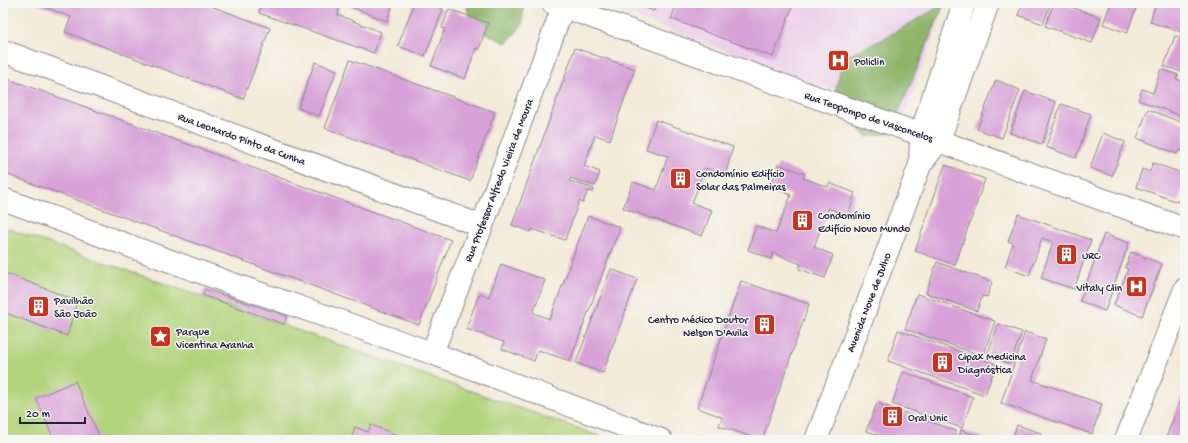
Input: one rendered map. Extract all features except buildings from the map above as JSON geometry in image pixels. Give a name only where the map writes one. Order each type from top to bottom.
[{"type":"street","name":"Avenida Nove de Julho","points":[[930,137],[964,3]]},
{"type":"street","name":"Avenida Nove de Julho","points":[[816,440],[930,137],[988,3]]},
{"type":"street","name":"Rua Teopompo de Vasconcelos","points":[[558,5],[930,137],[1185,230]]},
{"type":"street","name":"Rua Professor Alfredo Vieira de Moura","points":[[432,353],[482,226],[558,5]]},
{"type":"street","name":"Rua Leonardo Pinto da Cunha","points":[[3,50],[482,226]]},
{"type":"street","points":[[3,199],[227,282],[432,353],[660,440]]},
{"type":"street","points":[[1126,440],[1185,289]]},
{"type":"shaded area","name":"Policlin","points":[[604,3],[946,3],[904,116],[603,5]]},
{"type":"green space","points":[[469,3],[524,3],[522,26],[506,43],[476,28],[467,9]]},
{"type":"green space","points":[[944,4],[890,133],[867,137],[834,98],[843,58],[879,41]]},
{"type":"green space","name":"Parque Vicentina Aranha","points":[[3,227],[611,440],[3,440]]},
{"type":"place","name":"Policlin","points":[[839,61]]},
{"type":"place","name":"Condomínio Edifício Solar das Palmeiras","points":[[681,179]]},
{"type":"place","name":"Condomínio Edifício Novo Mundo","points":[[802,221]]},
{"type":"place","name":"URC","points":[[1067,255]]},
{"type":"place","name":"Vitaly Clin","points":[[1137,287]]},
{"type":"place","name":"Pavilhão São João","points":[[39,306]]},
{"type":"place","name":"Centro Médico Doutor Nelson D'Avila","points":[[764,325]]},
{"type":"place","name":"Parque Vicentina Aranha","points":[[160,337]]},
{"type":"place","name":"Cipax Medicina Diagnóstica","points":[[942,362]]},
{"type":"place","name":"Oral Unic","points":[[893,417]]}]
